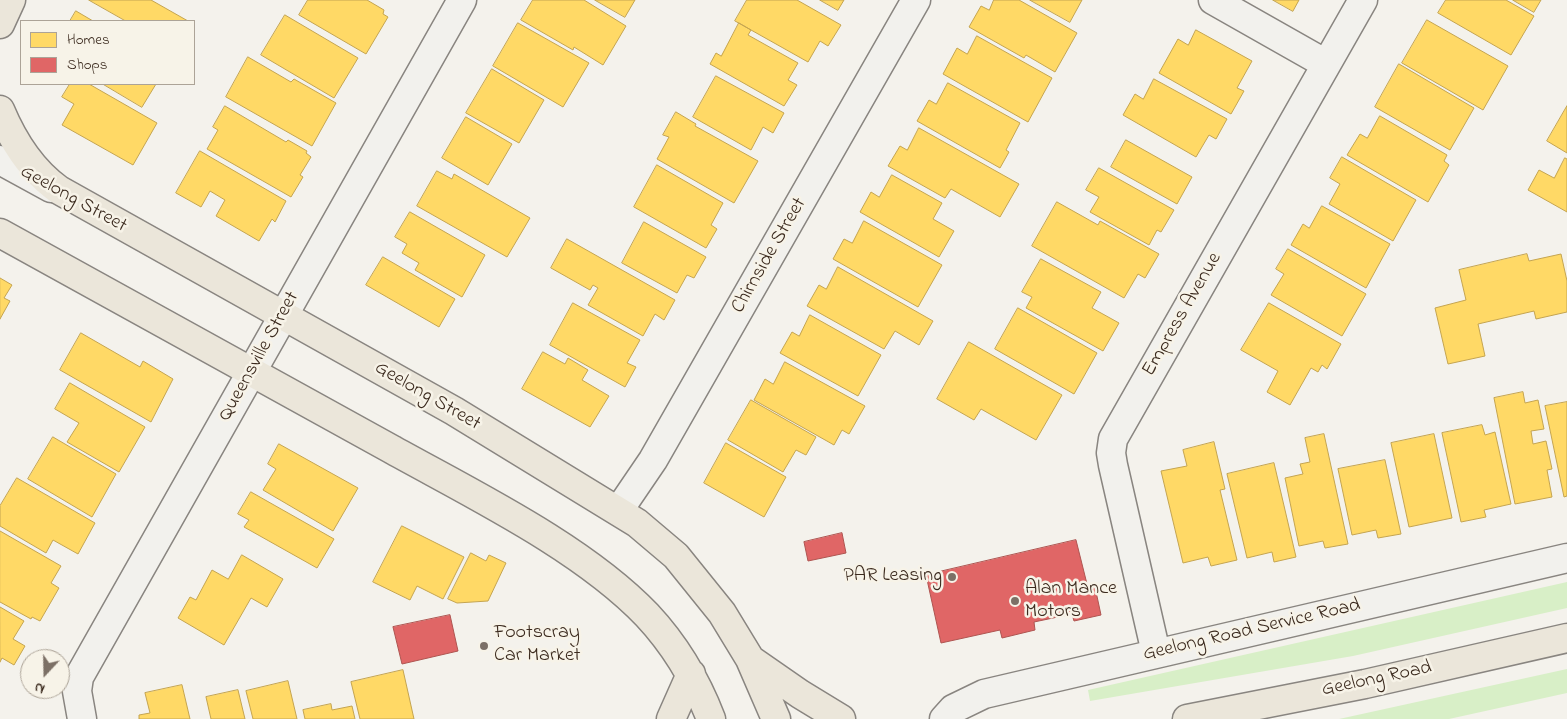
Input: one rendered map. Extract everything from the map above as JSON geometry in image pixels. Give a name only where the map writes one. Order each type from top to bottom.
[{"type":"main road","points":[[0,110],[10,132],[32,165],[48,182],[74,200]]},
{"type":"main road","name":"Geelong Street","points":[[74,200],[454,411],[619,510],[658,539],[676,556],[722,613],[750,659],[776,719]]},
{"type":"main road","points":[[0,233],[476,497],[589,566],[646,614],[671,642],[691,674],[711,719]]},
{"type":"main road","name":"Geelong Road","points":[[1187,719],[1365,684],[1567,638]]},
{"type":"main road","points":[[750,659],[800,694],[841,719]]},
{"type":"main road","points":[[671,719],[691,674]]},
{"type":"street","name":"Queensville Street","points":[[82,719],[77,691],[79,678],[462,0]]},
{"type":"street","name":"Chirnside Street","points":[[619,510],[653,460],[916,0]]},
{"type":"street","points":[[1213,0],[1326,64]]},
{"type":"street","name":"Empress Avenue","points":[[1156,653],[1113,464],[1111,453],[1113,439],[1363,0]]},
{"type":"street","name":"Geelong Street","points":[[0,160],[74,200]]},
{"type":"street","name":"Geelong Road Service Road","points":[[944,719],[953,709],[984,694],[1567,558]]},
{"type":"green space","points":[[1567,582],[1567,608],[1353,656],[1090,701],[1088,690]]},
{"type":"green space","points":[[1567,669],[1567,693],[1449,719],[1339,719]]},
{"type":"building: Homes","points":[[89,0],[151,0],[186,20],[124,20]]},
{"type":"building: Homes","points":[[308,0],[367,0],[384,10],[383,14],[388,17],[366,54],[299,15]]},
{"type":"building: Homes","points":[[533,0],[584,0],[626,26],[603,65],[574,47],[573,50],[521,20]]},
{"type":"building: Homes","points":[[595,0],[635,0],[625,17]]},
{"type":"building: Homes","points":[[747,0],[797,0],[841,25],[828,46],[820,41],[808,62],[735,21]]},
{"type":"building: Homes","points":[[820,0],[844,0],[838,10]]},
{"type":"building: Homes","points":[[994,0],[1019,0],[1077,33],[1055,72],[1026,55],[1024,58],[969,27],[981,6],[989,10]]},
{"type":"building: Homes","points":[[1030,0],[1082,0],[1070,22]]},
{"type":"building: Homes","points":[[1273,0],[1299,0],[1293,11]]},
{"type":"building: Homes","points":[[1446,0],[1506,0],[1534,16],[1511,55],[1438,13]]},
{"type":"building: Homes","points":[[1513,0],[1541,0],[1534,12]]},
{"type":"building: Homes","points":[[76,11],[91,20],[71,20]]},
{"type":"building: Homes","points":[[285,15],[358,58],[334,98],[261,55]]},
{"type":"building: Homes","points":[[1427,20],[1508,66],[1483,110],[1402,63]]},
{"type":"building: Homes","points":[[518,23],[589,63],[563,107],[493,66]]},
{"type":"building: Homes","points":[[739,23],[751,30],[748,35],[798,63],[788,80],[797,85],[784,106],[710,64],[716,53],[721,56]]},
{"type":"building: Homes","points":[[1196,30],[1252,61],[1237,88],[1244,91],[1231,114],[1159,73],[1178,39],[1188,45]]},
{"type":"building: Homes","points":[[977,36],[1052,78],[1028,122],[943,74],[957,48],[967,54]]},
{"type":"building: Homes","points":[[248,57],[291,82],[294,79],[336,103],[312,146],[226,97]]},
{"type":"building: Homes","points":[[1399,64],[1474,108],[1450,150],[1375,107]]},
{"type":"building: Homes","points":[[492,69],[544,100],[519,143],[466,113]]},
{"type":"building: Homes","points":[[716,76],[784,113],[773,133],[763,127],[751,150],[693,117]]},
{"type":"building: Homes","points":[[1154,79],[1227,119],[1216,139],[1209,135],[1196,157],[1123,115],[1135,94],[1143,99]]},
{"type":"building: Homes","points":[[948,83],[1020,123],[1006,150],[1009,152],[1000,168],[917,121],[929,100],[936,104]]},
{"type":"building: Homes","points":[[69,85],[91,85],[157,123],[133,165],[62,125],[74,104],[62,97]]},
{"type":"building: Homes","points":[[105,85],[155,85],[142,107]]},
{"type":"building: Homes","points":[[225,106],[286,142],[288,140],[307,151],[306,153],[311,157],[300,175],[303,177],[291,197],[207,149],[218,130],[213,127]]},
{"type":"building: Homes","points":[[1567,106],[1567,153],[1547,141]]},
{"type":"building: Homes","points":[[676,112],[696,124],[695,126],[758,161],[734,203],[657,159],[669,137],[663,135]]},
{"type":"building: Homes","points":[[1380,116],[1447,155],[1444,161],[1449,165],[1428,202],[1347,155],[1360,134],[1367,138]]},
{"type":"building: Homes","points":[[466,117],[512,144],[488,185],[442,158]]},
{"type":"building: Homes","points":[[919,128],[1019,184],[1000,217],[951,189],[945,198],[888,166],[900,146],[907,150]]},
{"type":"building: Homes","points":[[1126,140],[1192,177],[1177,204],[1111,167]]},
{"type":"building: Homes","points":[[200,151],[286,201],[275,222],[272,219],[259,241],[216,216],[225,200],[210,191],[201,207],[176,193]]},
{"type":"building: Homes","points":[[1342,157],[1416,200],[1393,241],[1329,204],[1340,184],[1330,178]]},
{"type":"building: Homes","points":[[1565,158],[1567,159],[1567,212],[1528,190],[1539,170],[1554,178]]},
{"type":"building: Homes","points":[[657,165],[723,203],[711,225],[717,229],[706,248],[634,207]]},
{"type":"building: Homes","points":[[1099,168],[1174,210],[1161,232],[1157,230],[1149,245],[1090,212],[1099,197],[1086,190]]},
{"type":"building: Homes","points":[[437,171],[452,179],[454,174],[530,218],[507,257],[417,206]]},
{"type":"building: Homes","points":[[892,175],[942,203],[933,219],[954,231],[939,257],[860,212],[871,192],[879,197]]},
{"type":"building: Homes","points":[[1057,202],[1098,225],[1100,221],[1159,254],[1145,278],[1138,274],[1124,298],[1032,246]]},
{"type":"building: Homes","points":[[1322,206],[1390,244],[1366,288],[1291,245],[1303,224],[1309,228]]},
{"type":"building: Homes","points":[[410,212],[485,255],[462,297],[415,270],[419,263],[402,253],[407,244],[395,237]]},
{"type":"building: Homes","points":[[864,221],[942,265],[918,307],[833,259],[844,239],[852,243]]},
{"type":"building: Homes","points":[[644,222],[706,257],[694,278],[687,275],[677,293],[622,263]]},
{"type":"building: Homes","points":[[567,239],[675,300],[664,320],[655,314],[643,336],[588,305],[598,288],[593,285],[590,290],[551,268]]},
{"type":"building: Homes","points":[[1288,249],[1366,294],[1342,336],[1271,295],[1284,274],[1276,269]]},
{"type":"building: Homes","points":[[1527,254],[1529,261],[1561,254],[1567,281],[1567,312],[1536,319],[1534,311],[1478,324],[1485,356],[1448,364],[1435,308],[1466,300],[1459,270]]},
{"type":"building: Homes","points":[[383,257],[455,299],[439,327],[366,285]]},
{"type":"building: Homes","points":[[1041,259],[1101,292],[1092,308],[1119,323],[1103,351],[1026,308],[1032,297],[1022,292]]},
{"type":"building: Homes","points":[[838,267],[933,321],[919,345],[895,331],[884,349],[807,306],[819,285],[826,289]]},
{"type":"building: Homes","points":[[0,278],[12,285],[4,298],[10,301],[0,319]]},
{"type":"building: Homes","points":[[573,303],[640,340],[627,363],[636,367],[625,387],[550,345]]},
{"type":"building: Homes","points":[[1269,303],[1341,344],[1327,369],[1322,365],[1318,372],[1311,368],[1290,405],[1267,392],[1278,371],[1241,350]]},
{"type":"building: Homes","points":[[1018,308],[1097,353],[1074,394],[995,349]]},
{"type":"building: Homes","points":[[810,315],[881,355],[858,396],[780,353],[792,332],[799,336]]},
{"type":"building: Homes","points":[[81,333],[140,367],[143,361],[173,379],[151,422],[60,370]]},
{"type":"building: Homes","points":[[969,342],[1062,395],[1036,440],[981,409],[974,420],[937,399]]},
{"type":"building: Homes","points":[[543,352],[565,364],[568,358],[588,370],[582,380],[609,396],[590,427],[522,389]]},
{"type":"building: Homes","points":[[785,362],[865,406],[849,434],[842,430],[834,445],[754,400],[765,379],[773,384]]},
{"type":"building: Homes","points":[[70,383],[145,427],[119,472],[67,442],[79,423],[55,409]]},
{"type":"building: Homes","points":[[1523,392],[1525,403],[1538,400],[1544,429],[1531,431],[1533,444],[1546,441],[1552,469],[1547,470],[1552,497],[1515,504],[1494,398]]},
{"type":"building: Homes","points":[[751,400],[816,437],[806,455],[796,450],[783,472],[728,440]]},
{"type":"building: Homes","points":[[1567,402],[1567,496],[1564,497],[1545,406]]},
{"type":"building: Homes","points":[[1482,425],[1485,435],[1495,432],[1511,504],[1484,510],[1486,517],[1461,522],[1442,433]]},
{"type":"building: Homes","points":[[1324,434],[1348,544],[1325,548],[1323,541],[1299,546],[1285,478],[1303,474],[1300,464],[1310,462],[1305,438]]},
{"type":"building: Homes","points":[[1434,434],[1452,518],[1409,527],[1391,443]]},
{"type":"building: Homes","points":[[53,437],[116,474],[92,517],[28,479]]},
{"type":"building: Homes","points":[[1214,442],[1225,489],[1220,490],[1237,560],[1211,566],[1208,557],[1183,563],[1161,471],[1187,466],[1183,450]]},
{"type":"building: Homes","points":[[726,443],[786,477],[764,517],[704,483]]},
{"type":"building: Homes","points":[[279,444],[358,488],[333,531],[263,490],[276,469],[268,464]]},
{"type":"building: Homes","points":[[1385,460],[1401,534],[1378,538],[1376,530],[1352,535],[1338,469]]},
{"type":"building: Homes","points":[[1274,463],[1296,557],[1274,562],[1272,552],[1247,558],[1227,474]]},
{"type":"building: Homes","points":[[17,478],[95,523],[78,554],[53,540],[46,553],[0,526],[0,506]]},
{"type":"building: Homes","points":[[251,492],[334,539],[317,568],[244,527],[249,520],[238,514]]},
{"type":"building: Homes","points":[[402,526],[464,557],[443,599],[417,586],[410,600],[373,582]]},
{"type":"building: Homes","points":[[0,531],[61,566],[51,583],[59,588],[40,621],[32,617],[31,619],[0,602]]},
{"type":"building: Homes","points":[[471,553],[486,561],[489,555],[506,563],[488,601],[457,603],[448,599]]},
{"type":"building: Homes","points":[[242,555],[283,579],[267,607],[251,598],[224,645],[178,618],[190,597],[196,600],[212,570],[228,579]]},
{"type":"building: Homes","points":[[0,607],[24,621],[13,639],[25,646],[23,649],[20,649],[20,655],[14,665],[2,658],[0,662]]},
{"type":"building: Homes","points":[[403,670],[414,719],[360,719],[351,682]]},
{"type":"building: Homes","points":[[288,681],[297,719],[253,719],[246,691]]},
{"type":"building: Homes","points":[[182,685],[190,719],[139,719],[139,715],[150,713],[145,693]]},
{"type":"building: Homes","points":[[238,690],[245,719],[211,719],[206,697]]},
{"type":"building: Homes","points":[[331,704],[332,710],[352,706],[355,719],[305,719],[303,710]]},
{"type":"building: Shops","points":[[842,533],[846,553],[808,561],[804,542]]},
{"type":"building: Shops","name":"Alan Mance Motors","points":[[1076,540],[1088,588],[1095,587],[1101,615],[1074,621],[1072,614],[1034,622],[1035,630],[1002,638],[1000,630],[941,643],[926,575]]},
{"type":"building: Shops","points":[[450,615],[458,651],[402,664],[393,627]]},
{"type":"place","name":"PAR Leasing","points":[[952,577]]},
{"type":"place","name":"Alan Mance Motors","points":[[1015,601]]},
{"type":"place","name":"Footscray Car Market","points":[[484,646]]}]
